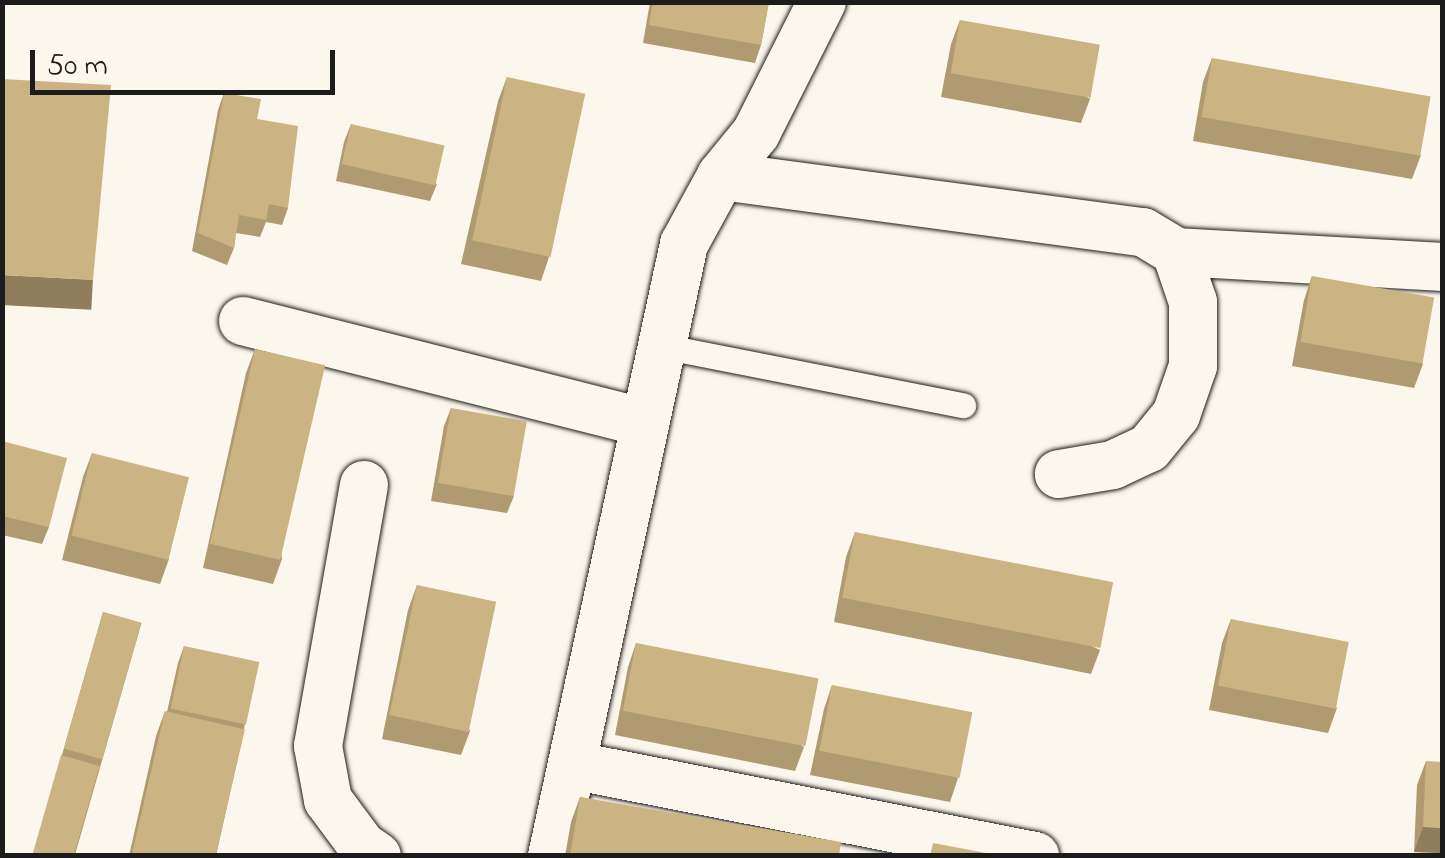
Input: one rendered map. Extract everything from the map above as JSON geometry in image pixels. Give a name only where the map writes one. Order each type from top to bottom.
[{"type":"street","points":[[552,856],[576,766],[642,422],[684,244],[721,176],[756,133],[822,2]]},
{"type":"street","points":[[721,176],[1143,232],[1176,252],[1442,267]]},
{"type":"street","points":[[1059,474],[1112,465],[1149,448],[1176,414],[1193,366],[1193,302],[1176,252]]},
{"type":"street","points":[[243,321],[642,422]]},
{"type":"street","points":[[364,485],[318,746],[328,800],[362,846],[377,856]]},
{"type":"street","points":[[576,766],[1036,856]]},
{"type":"lane","points":[[662,346],[963,406]]},
{"type":"building","points":[[653,2],[769,2],[761,45],[649,25]]},
{"type":"building","points":[[960,20],[1100,45],[1090,98],[951,73]]},
{"type":"building","points":[[1212,58],[1431,97],[1420,156],[1202,117]]},
{"type":"building","points":[[507,77],[585,94],[551,257],[472,240]]},
{"type":"building","points":[[2,79],[111,85],[93,280],[2,275]]},
{"type":"building","points":[[224,93],[261,99],[257,119],[298,126],[288,208],[269,204],[266,220],[239,215],[234,248],[198,233]]},
{"type":"building","points":[[351,124],[445,146],[435,186],[342,164]]},
{"type":"building","points":[[1312,276],[1434,298],[1422,364],[1300,342]]},
{"type":"building","points":[[255,349],[325,365],[280,560],[210,544]]},
{"type":"building","points":[[451,408],[527,421],[514,496],[438,483]]},
{"type":"building","points":[[2,441],[67,458],[49,527],[2,516]]},
{"type":"building","points":[[92,453],[189,477],[168,560],[71,535]]},
{"type":"building","points":[[855,532],[1113,582],[1100,648],[842,598]]},
{"type":"building","points":[[417,585],[496,602],[469,732],[389,715]]},
{"type":"building","points":[[103,612],[141,623],[102,760],[64,748]]},
{"type":"building","points":[[1231,619],[1349,642],[1336,709],[1218,686]]},
{"type":"building","points":[[636,643],[819,678],[805,746],[623,711]]},
{"type":"building","points":[[184,646],[259,662],[246,725],[171,709]]},
{"type":"building","points":[[832,685],[972,712],[960,778],[819,751]]},
{"type":"building","points":[[165,711],[245,729],[216,856],[132,856]]},
{"type":"building","points":[[61,755],[99,766],[74,856],[32,856]]},
{"type":"building","points":[[1426,761],[1442,762],[1442,828],[1423,827]]},
{"type":"building","points":[[580,797],[841,842],[839,856],[570,856]]},
{"type":"building","points":[[933,843],[986,853],[930,856]]}]
